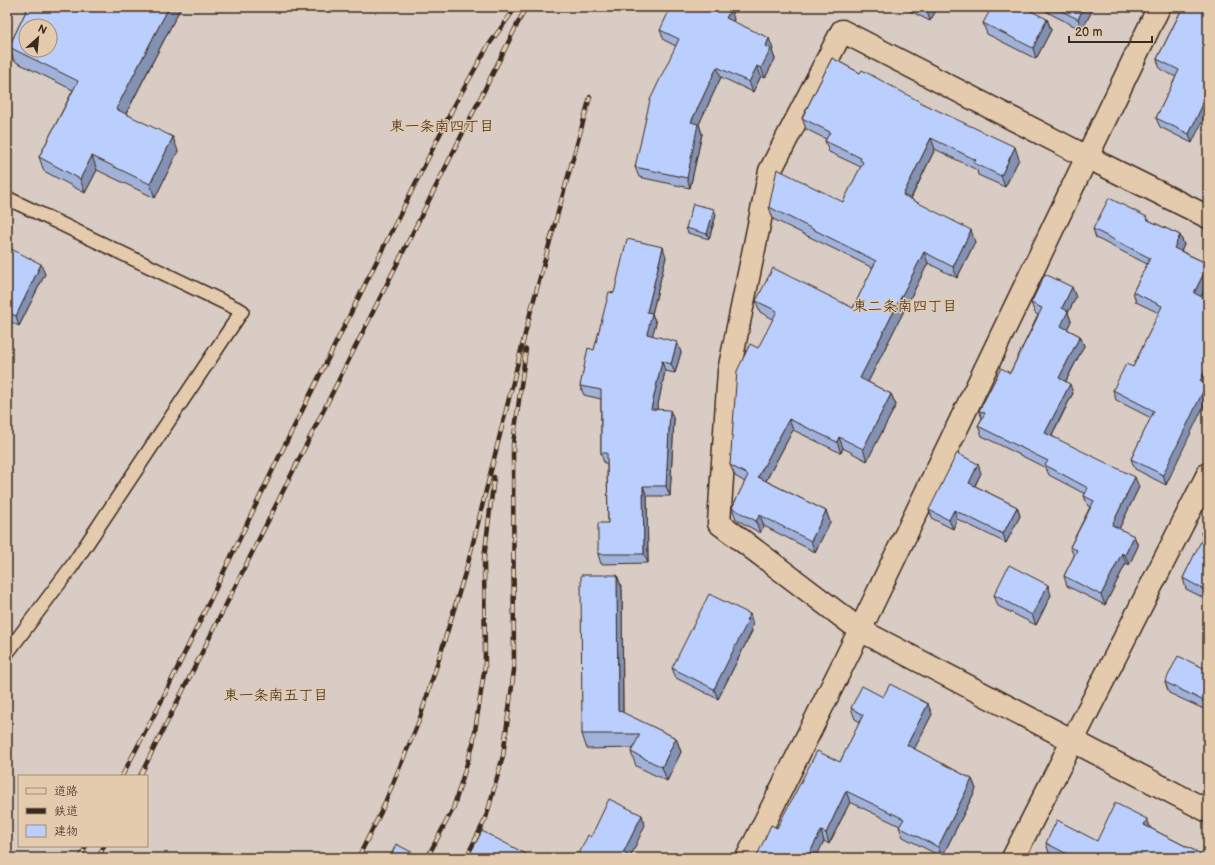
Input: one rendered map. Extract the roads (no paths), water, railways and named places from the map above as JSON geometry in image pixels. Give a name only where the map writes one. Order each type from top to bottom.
[{"type":"street","points":[[747,858],[860,630],[1159,7]]},
{"type":"street","points":[[1208,217],[1087,157],[842,31],[770,171],[729,371],[718,523],[860,630],[1208,811]]},
{"type":"street","points":[[1013,858],[1208,474]]},
{"type":"lane","points":[[7,198],[242,311],[72,566],[7,653]]},
{"type":"railway","points":[[123,775],[162,700],[278,459],[454,106],[488,46],[516,7]]},
{"type":"railway","points":[[141,775],[526,7]]},
{"type":"railway","points":[[358,858],[381,812],[419,721],[442,649],[468,563],[531,310],[590,97]]},
{"type":"railway","points":[[466,858],[486,818],[503,756],[514,670],[513,444],[526,349]]},
{"type":"railway","points":[[427,858],[453,809],[473,744],[485,666],[484,559],[494,477]]},
{"type":"railway","points":[[80,858],[86,847]]},
{"type":"railway","points":[[98,858],[104,847]]},
{"type":"district","name":"東一条南四丁目","points":[[442,126]]},
{"type":"district","name":"東二条南四丁目","points":[[905,306]]},
{"type":"district","name":"東一条南五丁目","points":[[276,695]]}]
